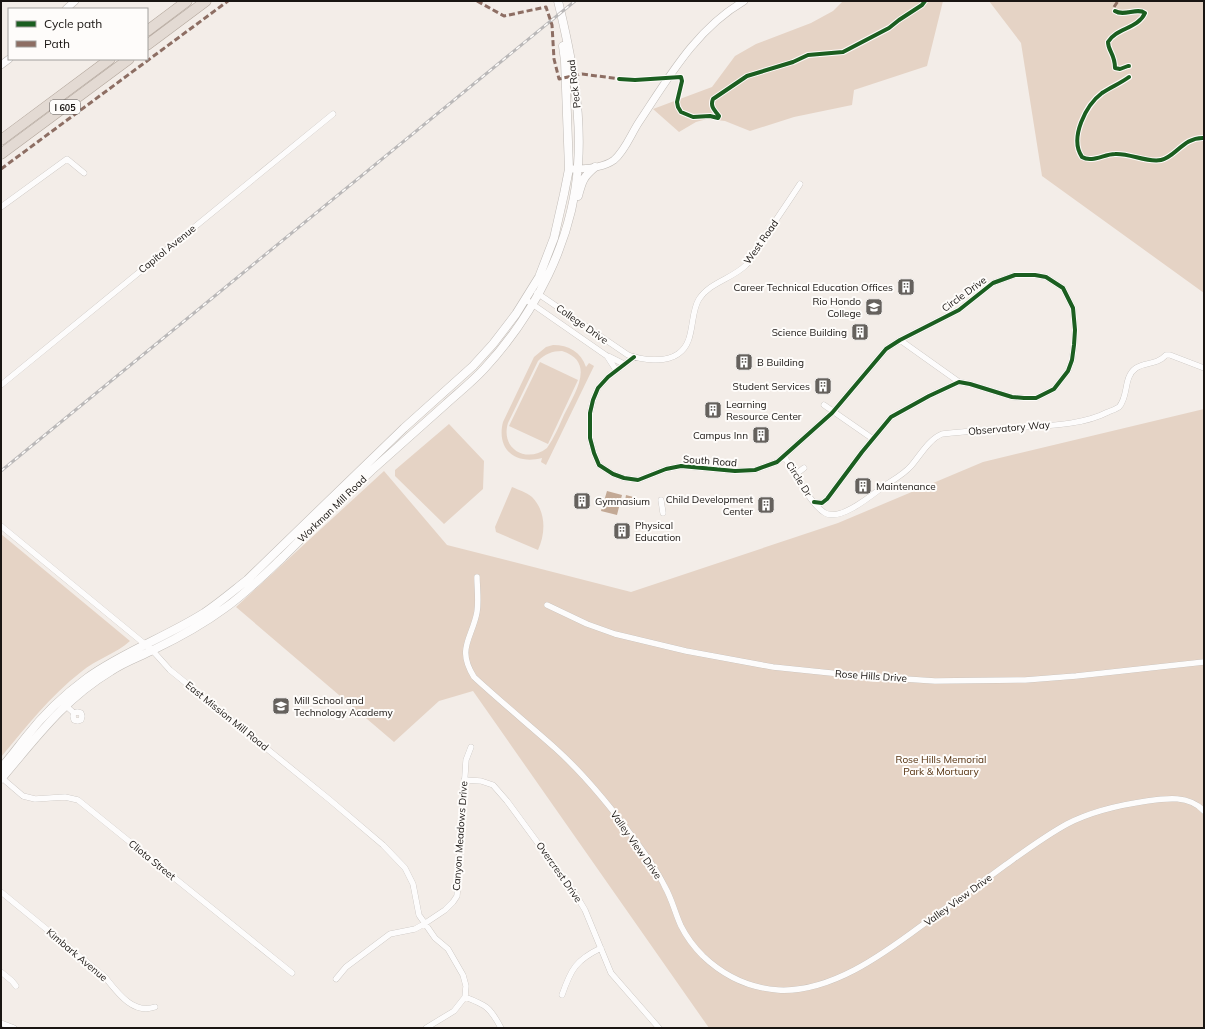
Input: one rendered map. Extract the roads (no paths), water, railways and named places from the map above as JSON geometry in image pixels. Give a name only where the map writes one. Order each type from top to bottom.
[{"type":"highway","points":[[148,23],[178,1]]},
{"type":"highway","points":[[148,30],[187,1]]},
{"type":"highway","points":[[148,38],[198,1]]},
{"type":"highway","points":[[148,44],[206,1]]},
{"type":"highway","name":"I 605","points":[[1,132],[99,60]]},
{"type":"highway","points":[[1,140],[109,60]]},
{"type":"highway","points":[[1,147],[119,60]]},
{"type":"highway","name":"I 605","points":[[1,154],[128,60]]},
{"type":"main road","name":"Peck Road","points":[[553,1],[565,57],[568,169]]},
{"type":"main road","name":"Peck Road","points":[[558,1],[571,62],[578,127],[578,169]]},
{"type":"main road","points":[[567,223],[572,219],[582,181],[585,176],[595,167]]},
{"type":"main road","name":"Workman Mill Road","points":[[1,768],[32,730],[68,707],[86,678],[108,664],[146,645],[203,613],[225,598],[254,574],[404,428],[473,366],[498,338],[516,314],[539,277],[554,238],[568,169]]},
{"type":"main road","name":"Workman Mill Road","points":[[1,778],[37,735],[91,684],[112,670],[193,629],[228,606],[252,587],[370,473],[482,371],[509,338],[539,294],[555,258],[567,223],[571,210],[578,169]]},
{"type":"main road","points":[[228,606],[228,600],[248,583],[254,574]]},
{"type":"street","points":[[67,8],[75,1]]},
{"type":"street","points":[[568,169],[595,167],[606,164],[619,155],[637,125],[689,48],[716,21],[744,1]]},
{"type":"street","name":"Capitol Avenue","points":[[1,384],[333,114]]},
{"type":"street","points":[[1,208],[67,159],[84,173]]},
{"type":"street","name":"West Road","points":[[634,358],[670,358],[679,354],[686,345],[690,336],[696,304],[706,291],[746,265],[800,184]]},
{"type":"street","name":"Circle Drive","points":[[784,456],[855,390],[879,356],[886,349],[900,340],[959,310],[993,283],[1015,276],[1034,274],[1046,277],[1063,288],[1073,308],[1075,330],[1074,344],[1072,360],[1068,371],[1054,389],[1036,398],[1024,398],[1012,397],[986,388],[959,382]]},
{"type":"street","name":"College Drive","points":[[531,289],[634,358]]},
{"type":"street","name":"College Drive","points":[[525,299],[607,356],[624,364]]},
{"type":"street","points":[[814,502],[822,503],[827,499],[891,417],[929,396],[959,382],[900,340]]},
{"type":"street","name":"Observatory Way","points":[[814,502],[822,511],[827,514],[834,515],[866,501],[906,471],[916,457],[937,436],[942,434],[1083,422],[1101,416],[1119,406],[1126,390],[1128,377],[1136,368],[1159,361],[1166,355],[1170,355],[1204,368]]},
{"type":"street","points":[[607,356],[616,370],[634,358]]},
{"type":"street","name":"South Road","points":[[616,370],[598,388],[593,400],[589,427],[590,438],[599,465],[613,474],[624,478],[638,480],[666,469],[681,466],[735,471],[755,470],[777,462],[784,456]]},
{"type":"street","points":[[824,405],[873,439]]},
{"type":"street","name":"Circle Dr","points":[[784,456],[814,502]]},
{"type":"street","points":[[796,474],[804,468]]},
{"type":"street","points":[[661,500],[663,513]]},
{"type":"street","name":"East Mission Mill Road","points":[[1,526],[152,650],[170,670],[330,800],[401,863],[413,884],[419,916],[435,938],[448,949],[463,975],[466,986],[465,997]]},
{"type":"street","name":"Valley View Drive","points":[[477,577],[478,610],[466,644],[465,653],[467,663],[474,677],[556,749],[597,792],[619,818],[649,859],[665,887],[682,928],[696,948],[717,968],[739,981],[760,987],[781,990],[806,988],[824,984],[878,957],[1050,834],[1090,813],[1127,804],[1163,798],[1181,798],[1199,806],[1204,811]]},
{"type":"street","name":"Rose Hills Drive","points":[[547,605],[587,624],[615,634],[686,651],[773,667],[853,676],[934,681],[1006,680],[1076,676],[1204,662]]},
{"type":"street","name":"Canyon Meadows Drive","points":[[336,979],[346,967],[390,934],[414,929],[445,910],[454,902],[457,896],[466,760],[471,747]]},
{"type":"street","name":"Cliota Street","points":[[1,778],[23,796],[35,799],[65,797],[78,800],[292,973]]},
{"type":"street","name":"Overcrest Drive","points":[[464,780],[481,781],[493,785],[507,801],[576,895],[585,910],[611,973],[659,1028]]},
{"type":"street","name":"Kimbark Avenue","points":[[1,892],[105,977],[117,993],[128,1002],[141,1009],[155,1007]]},
{"type":"street","points":[[562,995],[572,972],[580,960],[601,948]]},
{"type":"street","points":[[1,972],[16,986]]},
{"type":"street","points":[[426,1028],[454,1011],[465,997],[487,1007],[493,1013],[501,1028]]},
{"type":"street","points":[[1,1023],[14,1028]]},
{"type":"railway","points":[[1,471],[575,1]]},
{"type":"place","name":"Career Technical Education Offices","points":[[906,287]]},
{"type":"place","name":"Rio Hondo College","points":[[874,307]]},
{"type":"place","name":"Science Building","points":[[860,332]]},
{"type":"place","name":"B Building","points":[[744,362]]},
{"type":"place","name":"Student Services","points":[[823,386]]},
{"type":"place","name":"Learning Resource Center","points":[[713,410]]},
{"type":"place","name":"Campus Inn","points":[[761,435]]},
{"type":"place","name":"Maintenance","points":[[863,486]]},
{"type":"place","name":"Gymnasium","points":[[582,501]]},
{"type":"place","name":"Child Development Center","points":[[766,505]]},
{"type":"place","name":"Physical Education","points":[[622,531]]},
{"type":"place","name":"Mill School and Technology Academy","points":[[281,706]]},
{"type":"park label","name":"Rose Hills Memorial Park & Mortuary","points":[[941,764]]}]
